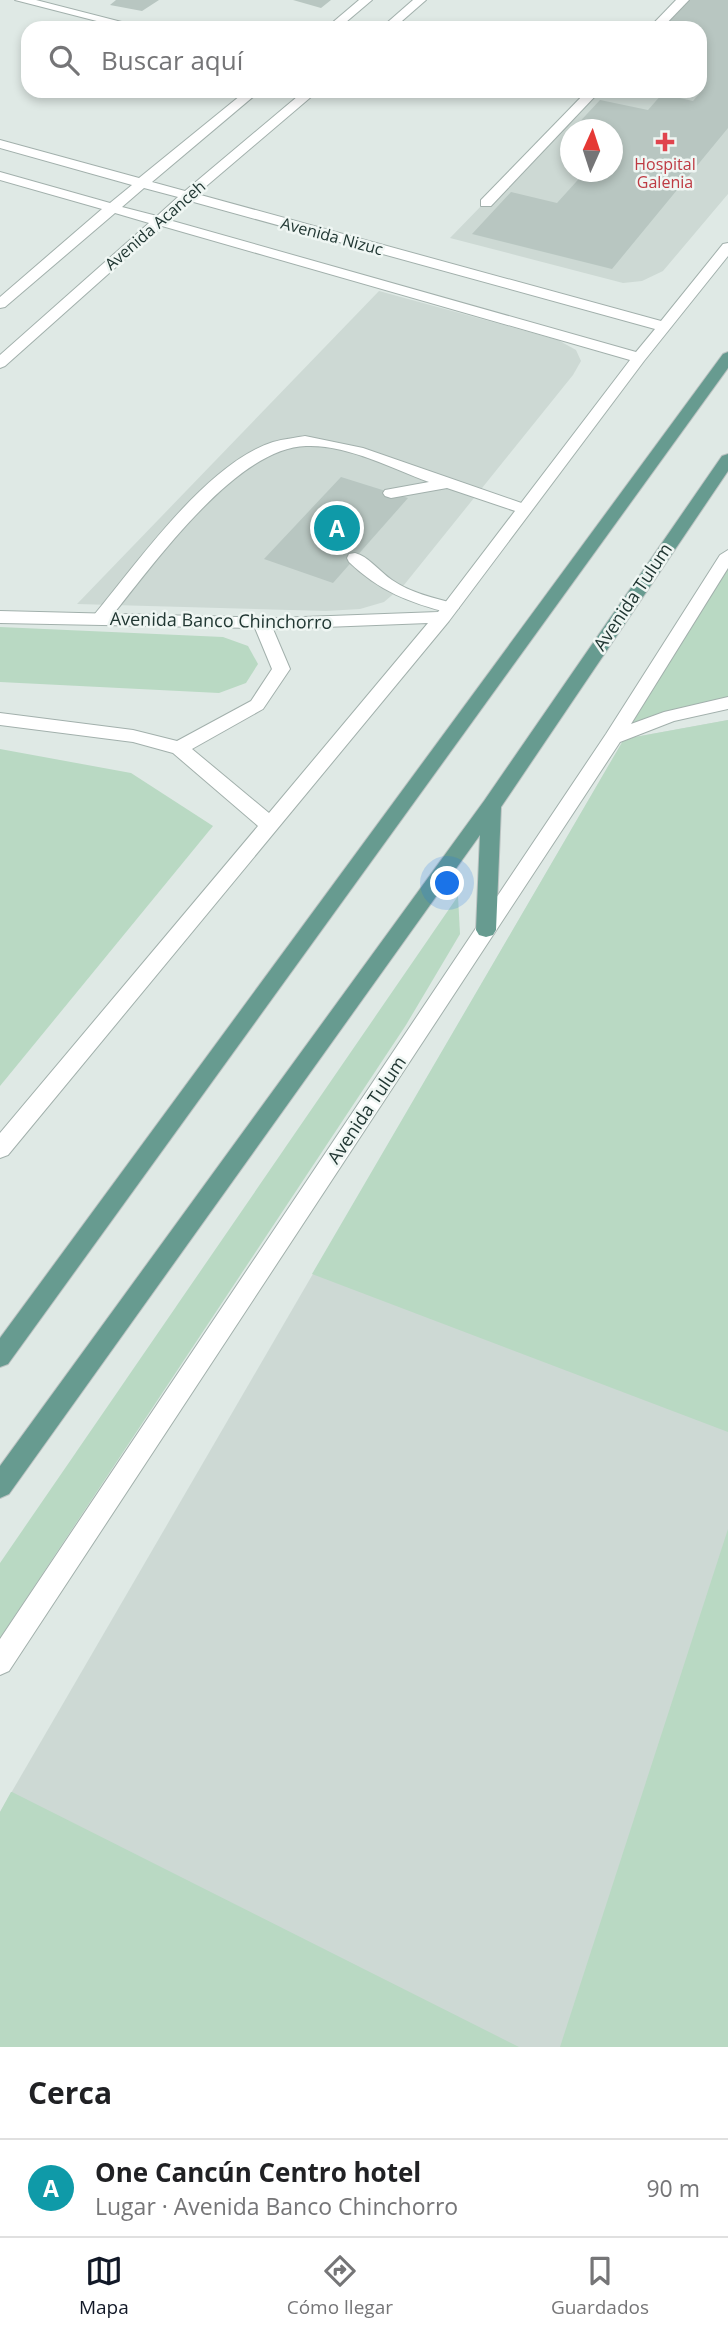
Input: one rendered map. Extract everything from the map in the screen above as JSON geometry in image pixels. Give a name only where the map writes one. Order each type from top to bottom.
[{"type":"main road","points":[[0,1357],[728,357]]},
{"type":"main road","name":"Avenida Tulum","points":[[0,1486],[491,806],[728,459]]},
{"type":"main road","points":[[486,930],[491,806]]},
{"type":"street","points":[[21,0],[110,21]]},
{"type":"street","points":[[340,21],[366,0]]},
{"type":"street","points":[[395,21],[420,0]]},
{"type":"street","points":[[662,21],[682,0]]},
{"type":"street","points":[[0,304],[246,98]]},
{"type":"street","name":"Avenida Acanceh","points":[[0,363],[304,98]]},
{"type":"street","points":[[486,203],[587,98]]},
{"type":"street","name":"Avenida Nizuc","points":[[0,144],[664,327]]},
{"type":"street","name":"Avenida Nizuc","points":[[0,176],[639,358]]},
{"type":"street","points":[[0,1149],[447,612],[639,358],[728,247]]},
{"type":"street","points":[[100,619],[192,510],[228,476],[262,452],[302,441],[339,445],[524,509]]},
{"type":"street","points":[[391,493],[446,483]]},
{"type":"street","name":"Avenida Tulum","points":[[0,1662],[613,738],[728,555]]},
{"type":"street","points":[[355,558],[375,579],[407,597],[447,612]]},
{"type":"street","name":"Avenida Banco Chinchorro","points":[[0,617],[262,624],[387,622],[447,612]]},
{"type":"street","points":[[179,748],[257,705],[281,669],[262,624]]},
{"type":"street","points":[[613,738],[670,716],[728,703]]},
{"type":"street","points":[[0,719],[133,736],[179,748],[270,825]]},
{"type":"shaded area","name":"Hospital Galenia","points":[[728,0],[728,194],[663,271],[642,281],[623,283],[450,238],[560,125],[560,182],[623,182],[623,119],[566,119],[586,98],[707,98],[707,21]]},
{"type":"shaded area","points":[[379,291],[558,340],[576,350],[581,361],[573,375],[404,585],[384,602],[360,609],[326,611],[77,604]]},
{"type":"shaded area","points":[[728,720],[728,2047],[0,2047],[0,1812],[624,739]]},
{"type":"green space","points":[[728,555],[728,703],[613,738]]},
{"type":"green space","points":[[0,627],[223,637],[248,646],[258,664],[246,683],[219,693],[0,682]]},
{"type":"green space","points":[[728,720],[728,1432],[312,1274],[624,739]]},
{"type":"green space","points":[[0,749],[131,773],[213,826],[0,1086]]},
{"type":"green space","points":[[458,896],[460,934],[406,1025],[0,1638],[0,1563]]},
{"type":"green space","points":[[728,1529],[728,2047],[560,2047]]},
{"type":"green space","points":[[11,1792],[519,2047],[0,2047],[0,1812]]},
{"type":"building","points":[[116,0],[159,0],[142,11],[110,5]]},
{"type":"building","points":[[293,0],[331,0],[321,8]]},
{"type":"building","name":"Hospital Galenia","points":[[689,0],[728,0],[728,128],[612,269],[472,234],[511,192],[557,203],[576,182],[623,182],[623,119],[582,119],[600,100],[648,110],[658,98],[693,101],[695,98],[707,98],[707,21],[669,21]]},
{"type":"building","points":[[341,477],[408,498],[333,583],[264,559]]},
{"type":"place","name":"Hospital Galenia","points":[[665,142]]},
{"type":"place","name":"One Cancún Centro hotel","points":[[337,528]]}]
